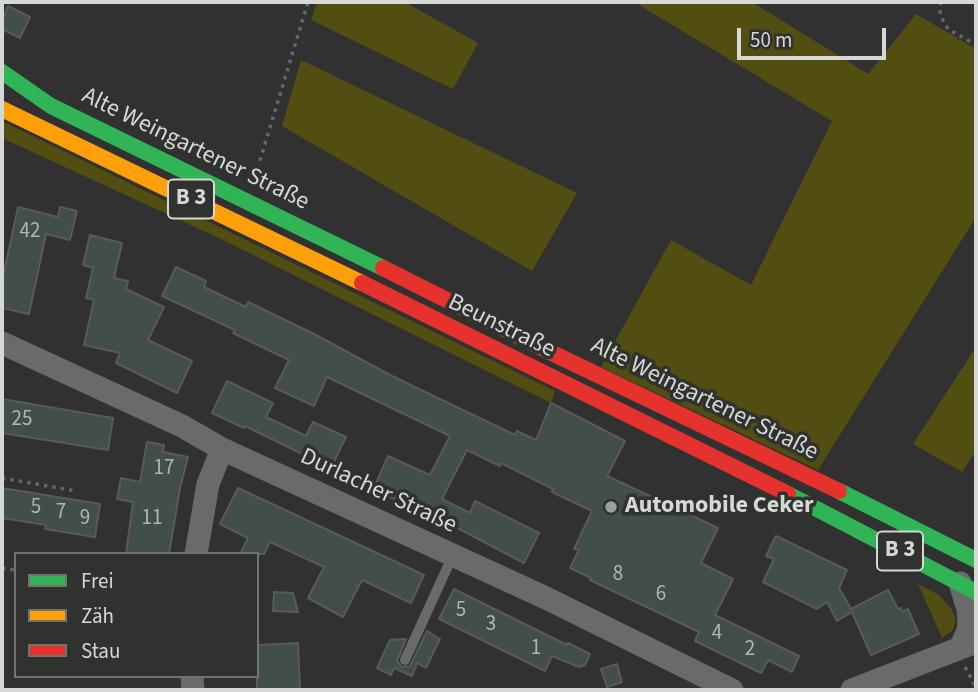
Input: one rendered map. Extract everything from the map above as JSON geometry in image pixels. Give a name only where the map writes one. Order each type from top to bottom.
[{"type":"street","name":"Alte Weingartener Straße","points":[[2,72],[51,106],[311,231],[550,352],[792,467],[976,561]]},
{"type":"street","name":"Beunstraße","points":[[2,109],[212,209],[768,484],[968,588]]},
{"type":"street","name":"Durlacher Straße","points":[[2,343],[182,426],[222,449],[546,598],[720,688]]},
{"type":"street","points":[[196,552],[208,484],[222,449]]},
{"type":"street","points":[[852,690],[968,645],[968,588]]},
{"type":"lane","points":[[404,660],[453,555]]},
{"type":"path","points":[[247,202],[308,2]]},
{"type":"path","points":[[940,2],[940,15],[948,29],[976,45]]},
{"type":"path","points":[[2,478],[76,491]]},
{"type":"shaded area","points":[[317,2],[405,2],[478,43],[453,89],[311,20]]},
{"type":"shaded area","points":[[634,2],[752,2],[868,74],[916,14],[976,49],[976,217],[818,470],[601,367],[671,240],[751,285],[832,121]]},
{"type":"shaded area","points":[[301,60],[577,193],[532,271],[282,126]]},
{"type":"shaded area","points":[[2,121],[555,391],[551,403],[221,239],[2,138]]},
{"type":"shaded area","points":[[976,347],[976,451],[962,472],[913,444]]},
{"type":"shaded area","points":[[918,584],[939,595],[951,608],[956,621],[953,630],[942,638]]},
{"type":"building","points":[[8,6],[30,17],[20,38],[2,29]]},
{"type":"building","points":[[18,207],[58,217],[60,207],[77,211],[70,240],[46,234],[29,314],[2,308],[2,282]]},
{"type":"building","points":[[90,235],[122,243],[114,278],[128,281],[126,289],[164,307],[148,340],[192,361],[177,393],[116,363],[120,353],[84,345],[94,300],[86,298],[93,268],[83,265]]},
{"type":"building","points":[[176,267],[206,281],[204,287],[246,307],[248,302],[515,435],[517,431],[536,440],[551,403],[625,441],[607,476],[718,528],[701,563],[733,579],[715,615],[799,656],[792,672],[768,660],[761,673],[695,641],[699,632],[570,568],[579,550],[574,549],[592,511],[501,463],[500,466],[467,450],[442,499],[470,513],[475,501],[539,533],[524,563],[408,502],[407,505],[373,490],[388,456],[430,475],[450,436],[327,377],[314,406],[275,388],[289,360],[233,333],[235,330],[162,296]]},
{"type":"building","points":[[227,381],[273,403],[266,417],[306,436],[313,422],[346,437],[331,468],[212,413]]},
{"type":"building","points":[[2,399],[113,418],[108,450],[2,433]]},
{"type":"building","points":[[147,442],[164,445],[163,452],[188,457],[169,552],[126,552],[133,502],[117,499],[121,478],[140,482]]},
{"type":"building","points":[[2,488],[100,504],[95,537],[45,529],[46,525],[2,518]]},
{"type":"building","points":[[238,488],[424,575],[411,603],[362,580],[343,617],[308,598],[324,567],[270,542],[264,554],[241,552],[248,538],[220,524]]},
{"type":"building","points":[[776,536],[847,570],[839,588],[851,609],[888,590],[898,609],[901,608],[902,612],[908,609],[919,634],[871,655],[852,612],[837,621],[827,602],[817,609],[763,582],[774,559],[766,556]]},
{"type":"building","points":[[454,589],[590,654],[585,665],[579,667],[552,656],[545,671],[439,619]]},
{"type":"building","points":[[274,592],[293,593],[298,612],[273,611]]},
{"type":"building","points":[[427,631],[440,639],[426,668],[417,663],[412,676],[394,668],[391,675],[377,668],[390,640],[406,639],[397,661],[402,667],[410,666]]},
{"type":"building","points":[[298,643],[300,690],[257,690],[259,645]]},
{"type":"building","points":[[617,664],[622,682],[607,687],[601,669]]},
{"type":"traffic: fast","points":[[2,72],[51,106],[383,268]]},
{"type":"traffic: fast","points":[[839,491],[976,560]]},
{"type":"traffic: fast","points":[[788,494],[976,592]]},
{"type":"traffic: slow","points":[[2,109],[362,283]]},
{"type":"traffic: jam","points":[[383,268],[839,491]]},
{"type":"traffic: jam","points":[[362,283],[788,494]]},
{"type":"place","name":"Automobile Ceker","points":[[611,507]]}]
